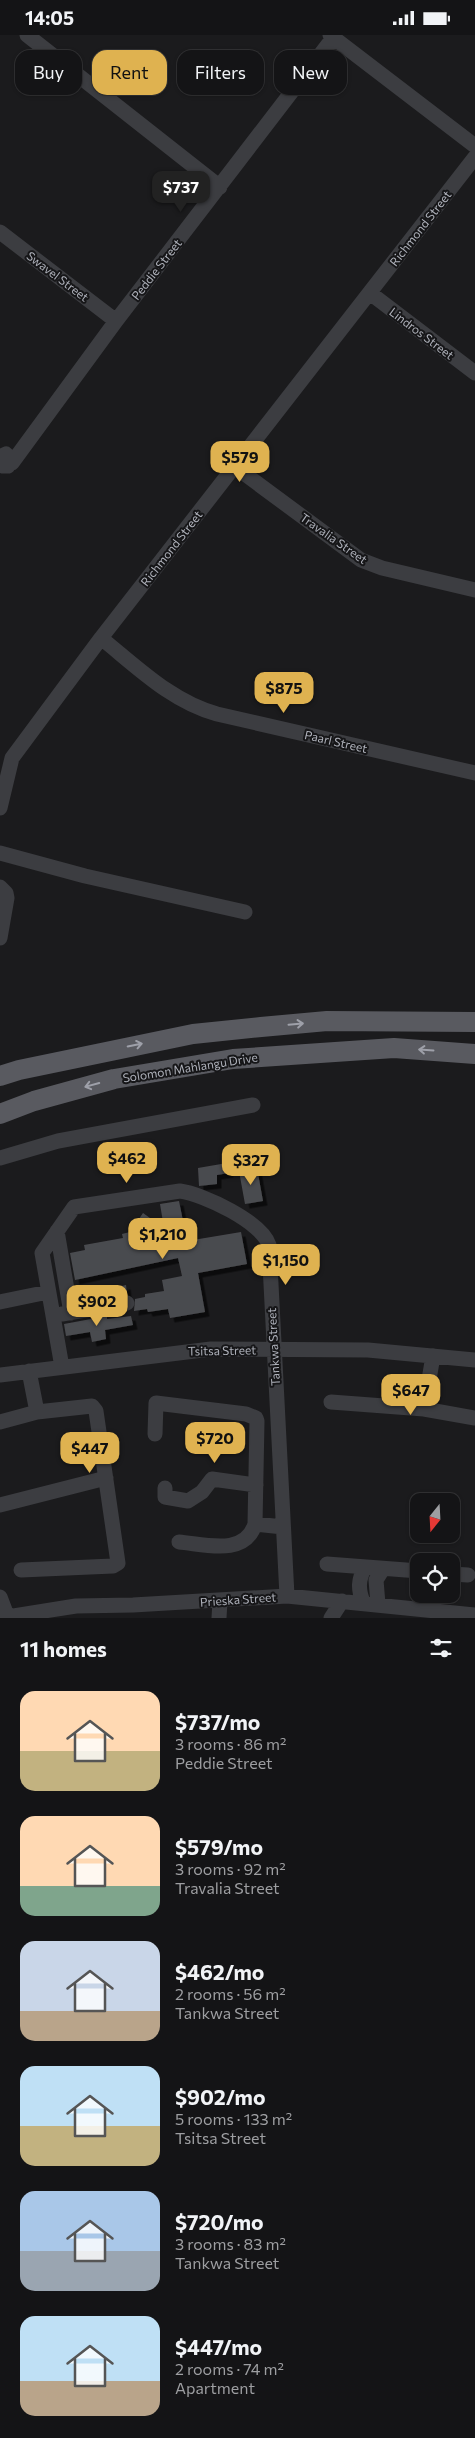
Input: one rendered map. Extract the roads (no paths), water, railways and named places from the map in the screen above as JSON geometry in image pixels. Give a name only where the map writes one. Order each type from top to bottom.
[{"type":"main road","points":[[0,1076],[64,1060],[193,1034],[327,1021],[475,1022]]},
{"type":"main road","name":"Solomon Mahlangu Drive","points":[[0,1114],[34,1101],[114,1079],[233,1059],[394,1048],[475,1054]]},
{"type":"street","points":[[27,35],[220,187]]},
{"type":"street","points":[[332,36],[475,146]]},
{"type":"street","name":"Peddie Street","points":[[3,461],[52,405],[220,187],[332,36]]},
{"type":"street","name":"Richmond Street","points":[[0,808],[6,757],[101,638],[475,157]]},
{"type":"street","name":"Swavel Street","points":[[0,232],[116,321]]},
{"type":"street","name":"Lindros Street","points":[[370,293],[475,373]]},
{"type":"street","name":"Travalia Street","points":[[234,466],[361,560],[382,568],[475,590]]},
{"type":"street","name":"Paarl Street","points":[[101,638],[171,694],[195,707],[217,715],[475,773]]},
{"type":"street","points":[[0,853],[85,876],[245,912]]},
{"type":"street","points":[[0,887],[6,893],[7,898],[0,938]]},
{"type":"street","points":[[0,1158],[58,1141],[253,1105]]},
{"type":"street","name":"Tankwa Street","points":[[62,1367],[42,1253],[70,1212],[77,1207],[180,1191],[208,1198],[262,1232],[267,1238],[269,1245],[287,1595]]},
{"type":"street","points":[[57,1231],[71,1313]]},
{"type":"street","points":[[0,1302],[48,1292]]},
{"type":"street","points":[[53,1316],[127,1303]]},
{"type":"street","name":"Tsitsa Street","points":[[0,1375],[183,1351],[273,1349],[368,1350],[475,1360]]},
{"type":"street","points":[[424,1409],[434,1355]]},
{"type":"street","points":[[29,1371],[38,1412]]},
{"type":"street","points":[[331,1402],[424,1409],[475,1418]]},
{"type":"street","points":[[155,1434],[156,1403],[252,1416],[257,1421],[255,1524],[253,1532],[246,1539],[228,1547],[179,1542]]},
{"type":"street","points":[[0,1422],[38,1412],[92,1407],[96,1411],[106,1478],[118,1563],[116,1565],[22,1570]]},
{"type":"street","points":[[0,1505],[106,1478]]},
{"type":"street","points":[[165,1488],[165,1497],[188,1501],[202,1491],[212,1479],[256,1485]]},
{"type":"street","points":[[255,1524],[283,1527]]},
{"type":"street","points":[[327,1564],[410,1571]]},
{"type":"street","points":[[365,1567],[358,1586],[370,1603]]},
{"type":"street","points":[[370,1603],[376,1581],[382,1569]]},
{"type":"street","points":[[460,1575],[468,1575]]},
{"type":"street","name":"Prieska Street","points":[[5,1617],[76,1612],[134,1612],[287,1595],[370,1603],[428,1614],[475,1615]]},
{"type":"street","points":[[0,1597],[5,1617]]},
{"type":"street","points":[[219,1618],[220,1601]]},
{"type":"street","points":[[331,1618],[342,1601]]}]
